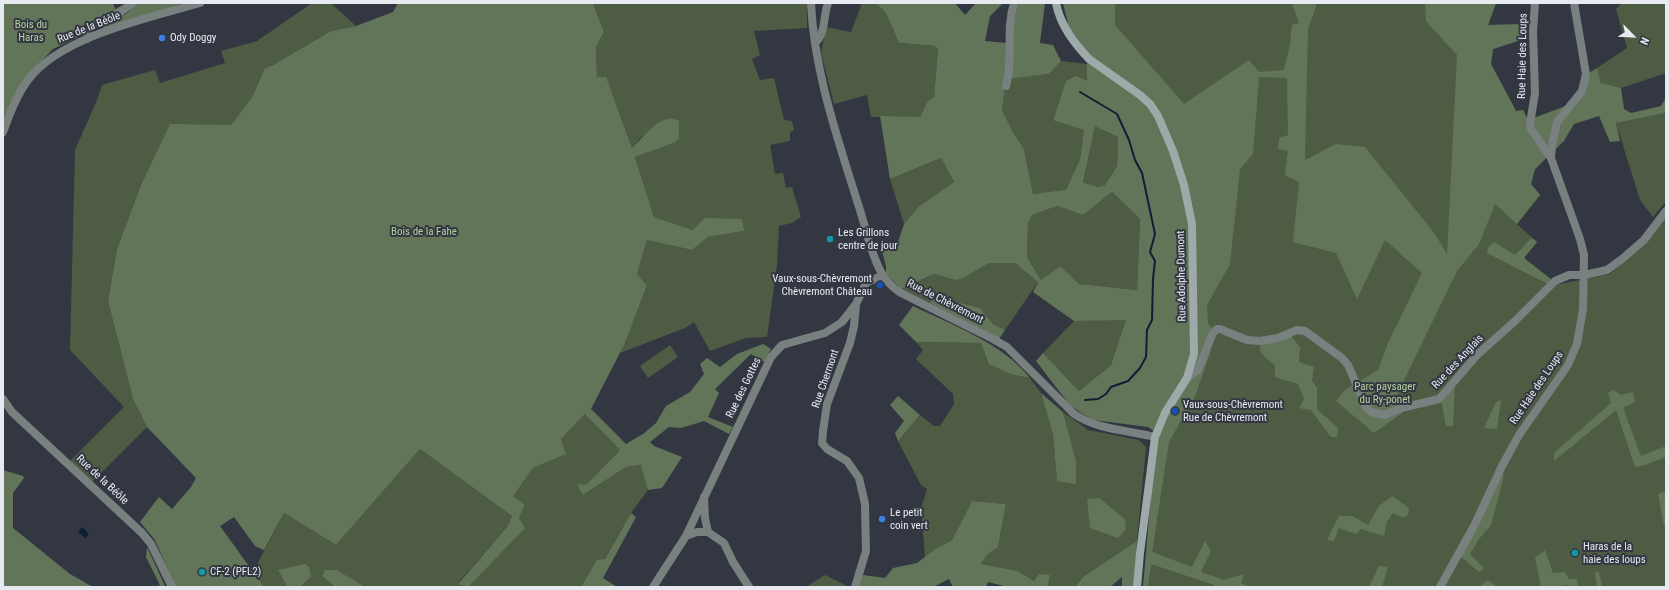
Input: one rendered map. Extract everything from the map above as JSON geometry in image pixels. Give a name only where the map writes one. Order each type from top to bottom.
[{"type":"main road","name":"Rue Adolphe Dumont","points":[[1056,3],[1058,14],[1064,26],[1083,53],[1089,59],[1140,95],[1150,104],[1158,116],[1173,151],[1187,197],[1192,224],[1195,344],[1192,363],[1187,378],[1165,413],[1155,436],[1137,587]]},
{"type":"street","points":[[87,39],[89,30],[92,26],[116,15],[133,3]]},
{"type":"street","name":"Rue de la Béôle","points":[[3,132],[13,105],[28,80],[52,56],[87,39],[123,26],[200,3]]},
{"type":"street","name":"Rue de Chèvremont","points":[[811,3],[812,25],[821,74],[841,150],[873,253],[883,275],[891,286],[901,293],[1007,347],[1074,414],[1086,421],[1096,426],[1155,436]]},
{"type":"street","points":[[815,43],[820,39],[822,34],[828,3]]},
{"type":"street","points":[[1006,86],[1009,67],[1010,16],[1014,3]]},
{"type":"street","name":"Rue Haie des Loups","points":[[1440,587],[1474,526],[1502,466],[1519,435],[1568,365],[1577,344],[1583,309],[1584,255],[1580,239],[1551,158],[1531,129],[1530,124],[1535,93],[1533,32],[1535,3]]},
{"type":"street","points":[[1551,158],[1557,122],[1582,91],[1586,74],[1574,3]]},
{"type":"street","points":[[1584,275],[1607,270],[1622,259],[1644,240],[1666,211]]},
{"type":"street","name":"Rue des Gottes","points":[[653,587],[686,536],[771,357],[782,345],[825,334],[842,322],[856,304],[866,283],[883,275]]},
{"type":"street","name":"Rue des Anglais","points":[[1187,378],[1198,370],[1212,333],[1217,329],[1247,340],[1260,341],[1278,338],[1297,330],[1305,331],[1342,358],[1348,365],[1366,407],[1371,412],[1385,416],[1401,408],[1439,399],[1477,355],[1515,321],[1554,281],[1569,275],[1584,275]]},
{"type":"street","name":"Rue Chermont","points":[[855,587],[866,550],[866,504],[859,478],[847,461],[827,449],[822,443],[827,404],[850,343],[854,326],[856,304]]},
{"type":"street","name":"Rue de la Béôle","points":[[3,399],[12,412],[152,544],[172,587]]},
{"type":"street","name":"Rue des Gottes","points":[[704,496],[705,518],[708,532]]},
{"type":"street","points":[[686,536],[697,532],[708,532],[724,543],[733,562],[749,587]]},
{"type":"green space","name":"Bois du Haras","points":[[3,3],[113,3],[115,9],[126,3],[115,11],[87,23],[83,26],[80,36],[53,49],[24,79],[3,121]]},
{"type":"green space","points":[[138,3],[183,3],[103,31],[103,26],[127,13]]},
{"type":"green space","points":[[312,3],[331,3],[356,26],[331,31],[273,65],[265,68],[252,97],[231,125],[170,125],[141,185],[117,249],[108,301],[133,399],[147,427],[92,482],[69,462],[124,407],[70,350],[75,150],[102,85],[155,70],[160,83],[225,63],[221,51],[257,41]]},
{"type":"green space","name":"Bois de la Fahe","points":[[398,3],[593,3],[604,32],[596,47],[597,77],[606,77],[632,148],[659,122],[666,119],[679,121],[679,138],[674,143],[635,157],[654,217],[693,230],[705,218],[742,219],[744,231],[708,237],[692,250],[647,240],[637,274],[647,286],[624,345],[591,409],[626,444],[643,434],[656,423],[666,406],[690,392],[704,374],[700,364],[707,358],[720,367],[737,354],[763,344],[771,349],[764,362],[751,354],[715,389],[719,393],[708,417],[733,427],[729,434],[704,421],[681,428],[669,427],[650,442],[654,446],[682,457],[662,488],[648,490],[641,465],[626,467],[583,495],[577,484],[586,485],[620,450],[585,414],[561,439],[566,454],[533,468],[513,496],[525,505],[519,518],[525,528],[468,587],[458,584],[507,527],[512,516],[420,449],[336,545],[284,513],[264,550],[255,546],[234,517],[220,526],[264,587],[175,587],[155,540],[140,522],[159,497],[172,509],[191,487],[196,478],[147,427],[133,399],[108,301],[117,249],[141,185],[170,124],[231,125],[252,97],[265,68],[273,65],[331,31],[356,26],[393,12]]},
{"type":"green space","points":[[593,3],[807,3],[807,28],[754,31],[760,55],[752,59],[760,80],[774,78],[784,120],[792,121],[794,130],[790,132],[790,141],[770,145],[775,174],[783,173],[786,188],[792,187],[801,217],[792,223],[779,226],[777,264],[767,337],[746,338],[710,351],[694,322],[685,328],[620,353],[647,287],[637,274],[647,240],[692,250],[708,237],[744,231],[693,230],[654,217],[635,157],[674,143],[642,136],[632,148],[606,78],[597,77],[596,47],[604,32]]},
{"type":"green space","points":[[862,3],[876,3],[886,13],[899,43],[935,46],[938,49],[934,98],[927,102],[920,117],[871,117],[867,95],[834,104],[821,53],[826,27],[851,32]]},
{"type":"green space","points":[[876,3],[955,3],[965,15],[976,3],[1003,3],[990,16],[985,41],[1006,43],[1016,3],[1045,3],[1040,43],[1053,45],[1061,61],[1049,74],[1006,79],[1002,110],[1013,132],[1024,149],[1033,194],[1066,190],[1080,159],[1084,130],[1053,120],[1066,81],[1076,76],[1087,81],[1087,52],[1069,27],[1063,3],[1115,3],[1115,25],[1184,104],[1249,60],[1259,72],[1284,70],[1290,44],[1292,25],[1299,23],[1292,3],[1315,3],[1316,7],[1308,29],[1305,160],[1336,144],[1365,147],[1435,234],[1447,254],[1457,55],[1426,21],[1425,3],[1496,3],[1488,25],[1527,24],[1527,38],[1493,49],[1491,64],[1516,111],[1523,110],[1528,120],[1566,106],[1583,90],[1589,73],[1597,68],[1601,83],[1621,88],[1624,109],[1631,113],[1661,106],[1666,98],[1666,113],[1616,123],[1620,141],[1610,142],[1599,116],[1574,124],[1564,141],[1535,169],[1531,184],[1540,195],[1517,224],[1495,204],[1479,244],[1457,271],[1393,403],[1402,413],[1374,433],[1336,401],[1345,390],[1378,370],[1388,343],[1422,273],[1385,240],[1357,299],[1336,253],[1293,242],[1299,182],[1285,175],[1288,151],[1278,149],[1279,138],[1288,135],[1287,78],[1259,77],[1253,154],[1240,169],[1230,264],[1207,305],[1208,323],[1214,332],[1210,354],[1195,396],[1169,442],[1152,552],[1192,567],[1205,541],[1211,551],[1201,572],[1224,580],[1244,574],[1241,583],[1250,587],[1215,587],[1214,585],[1151,564],[1148,587],[1143,587],[1156,438],[1158,434],[1148,427],[1094,420],[1081,413],[1069,404],[1036,361],[1043,353],[1079,391],[1111,365],[1126,320],[1074,321],[1033,292],[1038,282],[1015,263],[989,263],[962,279],[955,280],[934,274],[901,289],[886,274],[886,266],[882,251],[897,245],[904,224],[918,207],[954,182],[941,158],[890,179],[880,116],[920,117],[927,102],[934,97],[938,49],[935,46],[899,43],[886,13]],"holes":[[[1095,126],[1118,137],[1117,166],[1105,185],[1098,187],[1083,183]],[[1112,192],[1140,219],[1137,290],[1079,284],[1060,266],[1041,280],[1027,257],[1028,224],[1032,215],[1057,206],[1083,215]]]},
{"type":"green space","name":"Parc paysager du Ry-ponet","points":[[1063,3],[1496,3],[1488,25],[1527,24],[1527,38],[1493,49],[1491,64],[1516,111],[1523,110],[1545,158],[1535,169],[1531,184],[1540,195],[1517,224],[1537,242],[1524,258],[1555,285],[1610,274],[1626,260],[1666,216],[1666,587],[1144,587],[1198,218],[1087,65],[1087,82],[1066,82],[1053,119],[1084,130],[1080,159],[1066,191],[1033,194],[1024,149],[1013,132],[1002,110],[1006,78],[1049,74],[1061,61],[1087,64],[1087,52],[1069,27]]},
{"type":"green space","points":[[1622,3],[1666,3],[1666,73],[1621,88],[1601,84],[1597,68],[1627,48],[1616,9]]},
{"type":"green space","points":[[1666,113],[1666,201],[1653,217],[1640,200],[1616,123]]},
{"type":"green space","points":[[1095,125],[1118,137],[1117,166],[1105,185],[1098,187],[1083,184]]},
{"type":"green space","points":[[941,158],[954,182],[918,207],[904,224],[890,179]]},
{"type":"green space","points":[[1112,192],[1140,219],[1137,290],[1078,284],[1060,266],[1041,280],[1027,257],[1028,224],[1032,215],[1057,206],[1083,215]]},
{"type":"green space","points":[[1532,238],[1537,242],[1524,258],[1551,279],[1548,284],[1487,253],[1488,248],[1494,242],[1515,255]]},
{"type":"green space","points":[[989,263],[1015,263],[1038,282],[1005,330],[993,324],[980,308],[934,296],[930,303],[901,289],[934,274],[955,280],[962,279]]},
{"type":"green space","points":[[934,296],[980,308],[993,324],[1005,330],[999,339],[930,303]]},
{"type":"green space","points":[[913,306],[976,336],[991,345],[1019,366],[1030,378],[1013,375],[989,364],[981,343],[916,342],[899,325]]},
{"type":"green space","points":[[1127,319],[1111,365],[1079,391],[1043,353],[1074,321]]},
{"type":"green space","points":[[1286,330],[1300,347],[1299,362],[1314,367],[1312,381],[1317,388],[1317,409],[1338,428],[1337,437],[1331,437],[1311,410],[1299,408],[1304,399],[1298,384],[1275,377],[1275,365],[1260,351],[1261,339],[1278,335]]},
{"type":"green space","points":[[916,342],[981,343],[1013,375],[1030,378],[1041,393],[1053,435],[1057,481],[1076,461],[1063,412],[1088,430],[1139,440],[1146,447],[1137,541],[1084,576],[1075,587],[1048,587],[1050,575],[1034,581],[1018,571],[981,564],[987,555],[998,547],[1006,504],[972,501],[952,540],[935,549],[925,557],[921,508],[927,489],[921,485],[898,441],[920,415],[934,426],[940,426],[954,404],[953,394],[916,359],[923,350]]},
{"type":"green space","points":[[670,345],[678,357],[648,378],[640,366]]},
{"type":"green space","points":[[1455,386],[1453,426],[1446,426],[1441,400]]},
{"type":"green space","points":[[1613,390],[1621,395],[1633,392],[1635,402],[1623,408],[1641,456],[1666,446],[1666,457],[1635,467],[1616,410],[1554,461],[1554,453],[1611,403],[1608,393]]},
{"type":"green space","points":[[1041,393],[1063,412],[1076,461],[1076,484],[1057,481],[1053,435]]},
{"type":"green space","points":[[898,396],[920,415],[898,441],[895,433],[904,421],[890,405]]},
{"type":"green space","points":[[1501,400],[1497,429],[1484,428],[1496,402]]},
{"type":"green space","points":[[585,414],[620,450],[586,485],[583,495],[626,467],[642,465],[648,490],[631,513],[605,559],[597,561],[581,587],[468,587],[519,518],[525,505],[512,497],[533,468],[565,454],[561,439]]},
{"type":"green space","points":[[420,449],[512,516],[507,527],[458,583],[468,587],[364,587],[337,570],[322,576],[335,587],[300,587],[311,577],[278,570],[287,587],[264,587],[253,572],[284,513],[336,545]]},
{"type":"green space","points":[[3,470],[23,476],[24,478],[13,493],[13,528],[70,574],[93,587],[3,587]]},
{"type":"green space","points":[[1500,474],[1504,475],[1491,525],[1479,539],[1470,554],[1484,568],[1479,572],[1460,556]]},
{"type":"green space","points":[[1664,492],[1666,493],[1666,527],[1664,526],[1658,494]]},
{"type":"green space","points":[[1392,496],[1409,508],[1408,515],[1403,518],[1393,513],[1387,521],[1384,536],[1361,529],[1356,534],[1339,528],[1334,541],[1327,540],[1339,516],[1352,516],[1368,525],[1379,506]]},
{"type":"green space","points":[[1099,498],[1125,519],[1126,529],[1118,538],[1090,528],[1087,499]]},
{"type":"green space","points":[[972,501],[1006,504],[998,547],[987,555],[981,564],[1018,571],[1034,581],[1039,574],[1050,575],[1048,587],[1008,587],[988,582],[986,587],[953,587],[949,579],[933,587],[857,587],[863,575],[885,578],[893,568],[917,563],[935,549],[952,540]]},
{"type":"green space","points":[[631,513],[636,517],[603,578],[617,587],[581,587],[597,560],[605,559]]},
{"type":"green space","points":[[1137,541],[1134,587],[1122,587],[1122,577],[1110,587],[1075,587],[1084,576]]},
{"type":"green space","points":[[147,547],[165,587],[157,587],[160,585],[146,557]]},
{"type":"green space","points":[[1545,550],[1553,573],[1565,572],[1569,579],[1577,579],[1578,587],[1564,585],[1560,587],[1541,587],[1535,558]]},
{"type":"green space","points":[[305,564],[309,567],[311,577],[300,587],[287,587],[278,570]]},
{"type":"green space","points":[[1379,566],[1388,567],[1382,587],[1369,587]]},
{"type":"green space","points":[[325,570],[337,570],[364,587],[335,587],[322,576]]},
{"type":"green space","points":[[1595,572],[1599,572],[1602,587],[1597,587]]},
{"type":"green space","points":[[825,575],[849,587],[806,587]]},
{"type":"green space","points":[[1488,580],[1497,587],[1480,586]]},
{"type":"water","points":[[82,527],[89,534],[85,538],[78,532]]},
{"type":"waterway","points":[[1080,92],[1117,114],[1129,140],[1135,160],[1142,173],[1155,234],[1150,252],[1155,261],[1152,320],[1147,330],[1146,357],[1140,368],[1128,381],[1111,387],[1106,394],[1098,399],[1085,400]]},
{"type":"place","name":"Ody Doggy","points":[[162,38]]},
{"type":"place","name":"Les Grillons centre de jour","points":[[830,239]]},
{"type":"place","name":"Vaux-sous-Chèvremont Chèvremont Château","points":[[880,285]]},
{"type":"place","name":"Vaux-sous-Chèvremont Rue de Chèvremont","points":[[1175,411]]},
{"type":"place","name":"Le petit coin vert","points":[[882,519]]},
{"type":"place","name":"Haras de la haie des loups","points":[[1575,553]]},
{"type":"place","name":"CF-2 (PFL2)","points":[[202,572]]}]
